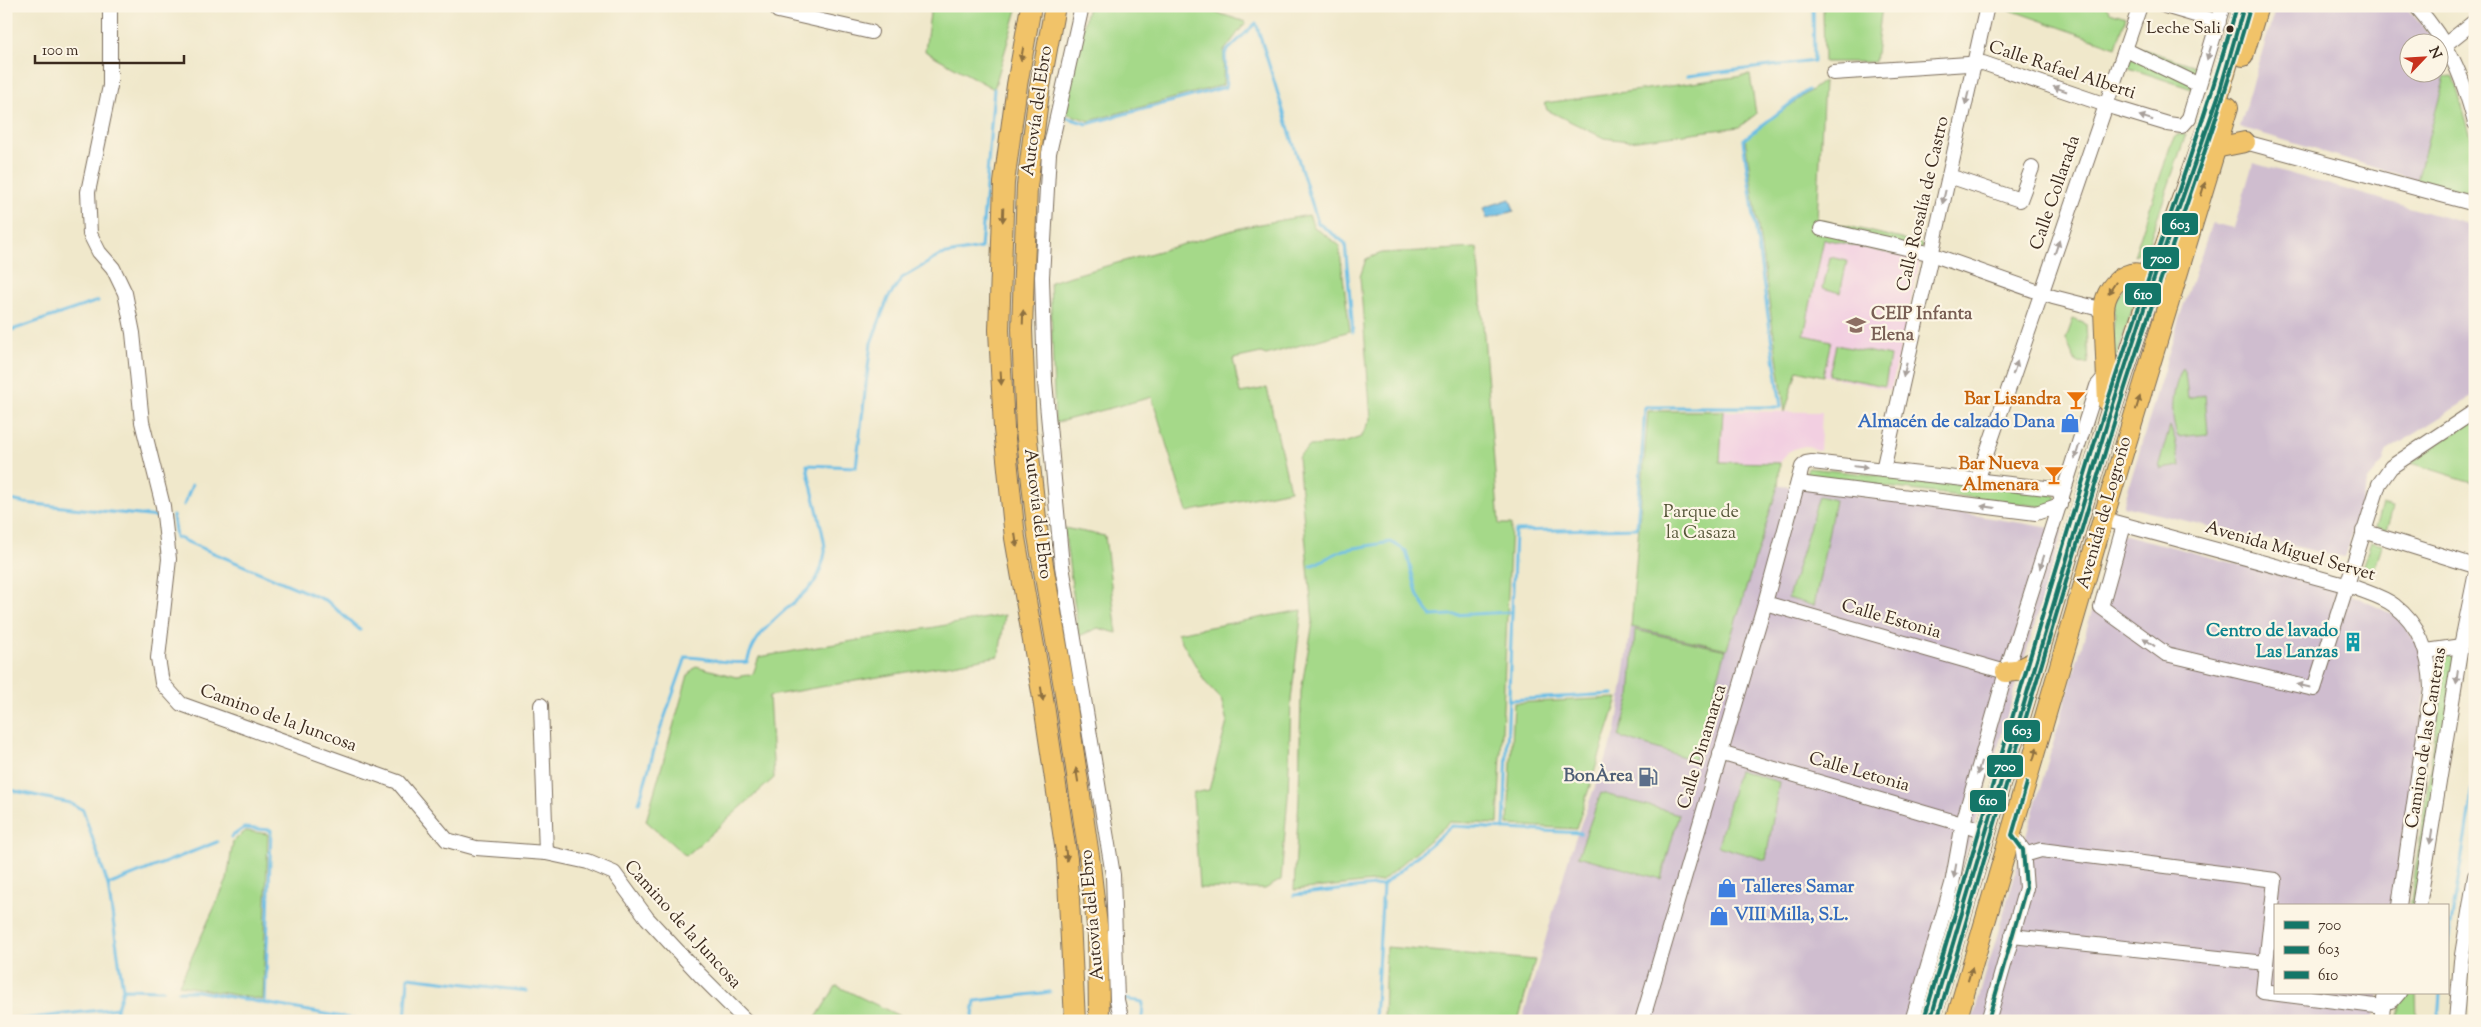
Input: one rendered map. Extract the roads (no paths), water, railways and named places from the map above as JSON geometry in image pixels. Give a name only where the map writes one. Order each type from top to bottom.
[{"type":"highway","name":"Autovía del Ebro","points":[[1031,6],[1017,85],[1004,183],[999,330],[1004,429],[1015,538],[1042,692],[1066,859],[1075,990],[1075,1021]]},
{"type":"highway","name":"Autovía del Ebro","points":[[1055,6],[1039,92],[1027,186],[1022,329],[1026,430],[1038,536],[1089,856],[1098,934],[1100,1019]]},
{"type":"highway","name":"Avenida de Logroño","points":[[1930,1021],[1945,938],[1986,831],[2108,420],[2153,281],[2218,97],[2244,6]]},
{"type":"highway","name":"Avenida de Logroño","points":[[1956,1021],[2103,519],[2258,6]]},
{"type":"highway","points":[[2223,124],[2245,142]]},
{"type":"highway","points":[[2215,148],[2245,142]]},
{"type":"highway","points":[[2108,420],[2104,310],[2110,289],[2122,277],[2136,274],[2153,281],[2159,296],[2163,320]]},
{"type":"highway","points":[[2025,698],[2006,672],[2015,671],[2036,661]]},
{"type":"highway","points":[[1070,1021],[1075,990]]},
{"type":"street","name":"Camino de la Juncosa","points":[[110,6],[110,86],[88,192],[90,234],[99,252],[113,268],[125,292],[133,333],[142,422],[163,506],[169,558],[158,658],[162,682],[181,704],[398,782],[447,840],[476,848],[546,853],[588,862],[614,873],[647,918],[746,1021]]},
{"type":"street","points":[[777,6],[778,10],[871,32]]},
{"type":"street","points":[[1082,6],[1048,153],[1042,277],[1045,382],[1062,566],[1113,875],[1117,1000],[1122,1021]]},
{"type":"street","name":"Calle Rosalía de Castro","points":[[1883,470],[1928,253],[1949,176],[1987,6]]},
{"type":"street","name":"Calle Collarada","points":[[1977,481],[2140,6]]},
{"type":"street","points":[[2165,6],[2219,22],[2224,6]]},
{"type":"street","points":[[2416,6],[2437,32]]},
{"type":"street","points":[[2448,42],[2475,21]]},
{"type":"street","name":"Calle Rafael Alberti","points":[[1833,73],[1983,63],[2106,105],[2168,124],[2182,126],[2186,123],[2219,22]]},
{"type":"street","points":[[2448,48],[2459,72],[2475,123]]},
{"type":"street","points":[[2126,50],[2195,83]]},
{"type":"street","points":[[2245,142],[2475,204]]},
{"type":"street","points":[[1949,176],[2020,200],[2032,168]]},
{"type":"street","points":[[1821,229],[1928,253],[2041,293],[2104,310]]},
{"type":"street","points":[[1912,1021],[1945,938],[1963,823],[2006,672],[2097,386],[2107,374]]},
{"type":"street","points":[[2124,524],[2101,607],[2166,654],[2314,689],[2345,585],[2379,484],[2391,467],[2475,411]]},
{"type":"street","points":[[1806,462],[2054,489],[2059,491],[2059,507],[2036,513],[1798,483],[1802,467],[1806,462]]},
{"type":"street","name":"Calle Dinamarca","points":[[1642,1021],[1765,603],[1798,483]]},
{"type":"street","points":[[2036,513],[2059,507]]},
{"type":"street","name":"Avenida Miguel Servet","points":[[2103,519],[2345,585],[2394,605],[2415,627],[2427,651],[2430,670],[2429,705],[2399,904]]},
{"type":"street","points":[[2363,531],[2475,566]]},
{"type":"street","name":"Camino de las Canteras","points":[[2419,904],[2461,646],[2475,578]]},
{"type":"street","name":"Calle Estonia","points":[[1765,603],[2006,672]]},
{"type":"street","points":[[2427,651],[2461,646]]},
{"type":"street","points":[[541,705],[546,853]]},
{"type":"street","name":"Calle Letonia","points":[[1720,753],[1986,831]]},
{"type":"street","points":[[1988,1021],[2026,888],[2024,855],[2012,835]]},
{"type":"street","points":[[2024,855],[2041,850],[2275,880],[2263,992],[2274,993]]},
{"type":"street","points":[[2456,1021],[2460,962],[2475,876]]},
{"type":"street","points":[[2012,936],[2266,963]]},
{"type":"street","points":[[2280,994],[2383,1006],[2392,1001],[2398,994]]},
{"type":"water","points":[[1510,199],[1514,211],[1487,219],[1483,208]]},
{"type":"waterway","points":[[1687,76],[1814,61],[1813,6]]},
{"type":"waterway","points":[[1062,116],[1087,124],[1226,87],[1225,53],[1256,23],[1318,223],[1345,243],[1353,332]]},
{"type":"waterway","points":[[639,803],[658,736],[686,657],[739,663],[747,662],[758,638],[766,628],[804,593],[817,577],[824,559],[825,546],[807,465],[856,467],[871,343],[888,298],[902,278],[941,255],[981,248],[994,89]]},
{"type":"waterway","points":[[1504,829],[1515,531],[1637,528],[1645,407],[1781,407],[1743,140],[1808,90]]},
{"type":"waterway","points":[[6,332],[98,301]]},
{"type":"waterway","points":[[184,505],[192,485]]},
{"type":"waterway","points":[[6,499],[25,503],[158,517]]},
{"type":"waterway","points":[[173,516],[176,537],[327,601],[360,630]]},
{"type":"waterway","points":[[1311,566],[1343,550],[1391,542],[1406,551],[1418,596],[1431,616],[1512,612]]},
{"type":"waterway","points":[[1509,700],[1613,694]]},
{"type":"waterway","points":[[2448,943],[2475,775]]},
{"type":"waterway","points":[[6,789],[70,803],[83,810],[108,885],[123,989]]},
{"type":"waterway","points":[[1375,1021],[1383,885],[1452,826],[1581,833]]},
{"type":"waterway","points":[[231,837],[244,828],[271,830],[265,1004]]},
{"type":"waterway","points":[[108,885],[217,842]]},
{"type":"waterway","points":[[1294,895],[1383,885]]},
{"type":"waterway","points":[[405,1021],[408,977],[527,991]]},
{"type":"waterway","points":[[117,1008],[123,989],[163,990]]},
{"type":"waterway","points":[[178,991],[197,991],[365,1021]]},
{"type":"waterway","points":[[972,1021],[975,1001],[1050,992]]},
{"type":"waterway","points":[[2438,1021],[2440,994]]},
{"type":"waterway","points":[[1124,999],[1143,1002],[1142,1021]]},
{"type":"waterway","points":[[6,1021],[117,1008],[116,1021]]},
{"type":"place","name":"Leche Sali","points":[[2230,29]]},
{"type":"place","name":"CEIP Infanta Elena","points":[[1856,325]]},
{"type":"place","name":"Bar Lisandra","points":[[2076,400]]},
{"type":"place","name":"Almacén de calzado Dana","points":[[2070,423]]},
{"type":"place","name":"Bar Nueva Almenara","points":[[2054,475]]},
{"type":"place","name":"Centro de lavado Las Lanzas","points":[[2353,642]]},
{"type":"place","name":"BonÀrea","points":[[1648,777]]},
{"type":"place","name":"Talleres Samar","points":[[1727,888]]},
{"type":"place","name":"VIII Milla, S.L.","points":[[1719,916]]},
{"type":"park label","name":"Parque de la Casaza","points":[[1701,523]]}]
